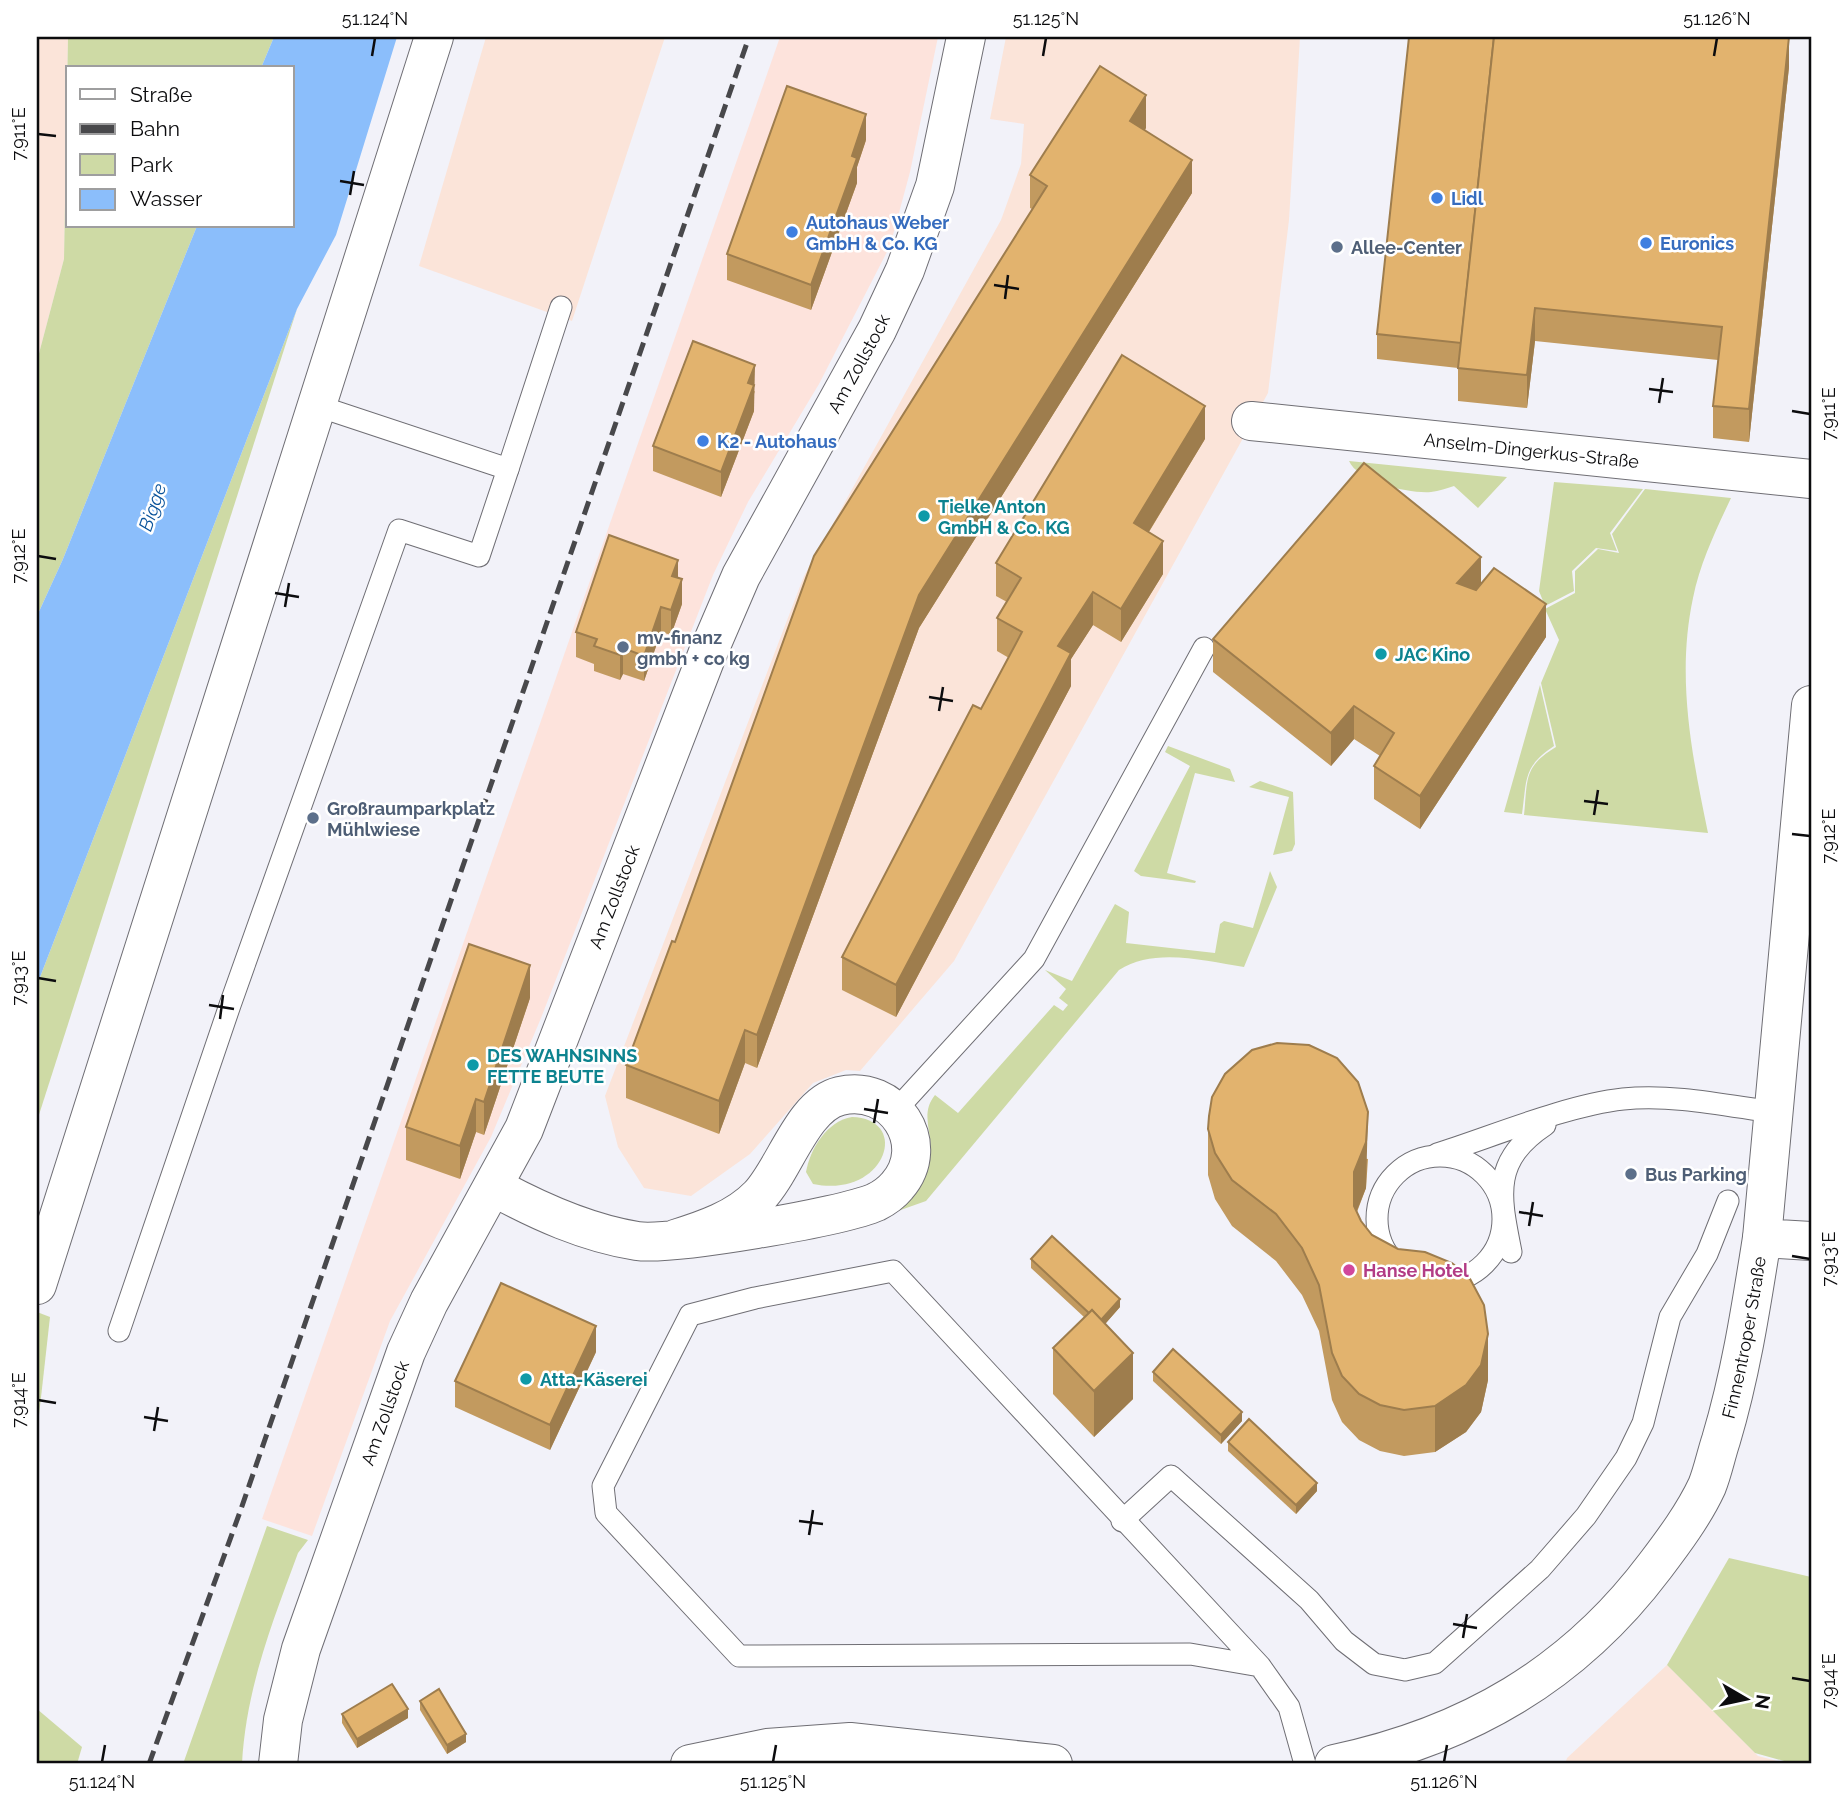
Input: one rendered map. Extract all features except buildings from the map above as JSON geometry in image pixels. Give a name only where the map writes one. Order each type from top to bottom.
[{"type":"street","points":[[37,1285],[434,37]]},
{"type":"street","name":"Am Zollstock","points":[[278,1764],[283,1720],[301,1649],[402,1365],[429,1302],[494,1187],[548,1075],[707,655],[741,576],[877,330],[905,270],[934,186],[966,37]]},
{"type":"street","name":"Anselm-Dingerkus-Straße","points":[[1251,421],[1811,479]]},
{"type":"street","name":"Finnentroper Straße","points":[[1334,1764],[1417,1742],[1491,1710],[1569,1657],[1605,1627],[1630,1599],[1675,1539],[1707,1486],[1739,1379],[1762,1238],[1811,705]]},
{"type":"street","points":[[494,1187],[545,1213],[602,1233],[639,1241],[675,1239],[837,1212],[876,1202],[899,1185],[906,1174],[912,1145],[905,1122],[896,1110],[875,1098],[841,1096],[820,1107],[804,1126],[775,1176],[756,1199],[730,1217],[675,1239]]},
{"type":"street","points":[[804,1126],[789,1163],[784,1196],[808,1210],[837,1212]]},
{"type":"street","points":[[1762,1238],[1811,1241]]},
{"type":"street","points":[[690,1764],[767,1748],[850,1742],[1053,1764]]},
{"type":"lane","points":[[119,1331],[230,1005],[399,530],[480,556],[561,307]]},
{"type":"lane","points":[[318,406],[508,469]]},
{"type":"lane","points":[[896,1110],[1034,959],[1204,648]]},
{"type":"lane","points":[[1562,1114],[1538,1129],[1514,1153],[1504,1178],[1500,1240],[1490,1257],[1475,1271],[1457,1280],[1436,1282],[1416,1278],[1399,1267],[1386,1251],[1378,1232],[1377,1212],[1382,1192],[1395,1175],[1411,1163],[1562,1114],[1612,1101],[1646,1098],[1688,1100],[1772,1112]]},
{"type":"lane","points":[[1430,1156],[1451,1156],[1470,1163],[1483,1173],[1501,1202],[1511,1252]]},
{"type":"lane","points":[[1122,1521],[1171,1476],[1309,1600],[1344,1641],[1374,1664],[1405,1670],[1435,1663],[1540,1569],[1586,1516],[1626,1458],[1643,1423],[1670,1317],[1707,1254],[1728,1201]]},
{"type":"lane","points":[[1260,1666],[1190,1654],[739,1656],[606,1513],[603,1486],[690,1315],[754,1298],[893,1271],[1122,1521],[1260,1666],[1289,1707],[1305,1764]]},
{"type":"shaded area","points":[[37,37],[68,37],[64,259],[37,361]]},
{"type":"shaded area","points":[[486,37],[665,37],[572,321],[419,266]]},
{"type":"shaded area","points":[[780,37],[938,37],[910,172],[890,246],[819,384],[748,502],[713,575],[541,1018],[491,1137],[390,1321],[312,1536],[262,1519]]},
{"type":"shaded area","points":[[1006,37],[1300,37],[1289,220],[1268,393],[954,961],[860,1071],[846,1070],[813,1083],[750,1154],[691,1196],[644,1188],[618,1147],[605,1096],[804,576],[1001,220],[1021,164],[1024,124],[990,119]]},
{"type":"shaded area","points":[[1667,1665],[1758,1756],[1788,1764],[1565,1764],[1567,1758]]},
{"type":"green space","points":[[68,37],[274,37],[262,66],[67,66]]},
{"type":"green space","points":[[66,148],[66,228],[196,228],[63,559],[37,616],[37,361],[64,259]]},
{"type":"green space","points":[[297,309],[37,1121],[37,985]]},
{"type":"green space","points":[[1349,461],[1507,477],[1478,508],[1454,486],[1431,492],[1398,489],[1373,481],[1354,468]]},
{"type":"green space","points":[[1554,482],[1643,489],[1610,533],[1617,551],[1596,548],[1572,571],[1574,591],[1545,606],[1539,591]]},
{"type":"green space","points":[[1645,489],[1731,498],[1700,572],[1688,628],[1688,716],[1708,833],[1524,815],[1527,783],[1532,768],[1556,747],[1541,683],[1559,640],[1545,609],[1575,593],[1575,571],[1598,549],[1619,553],[1612,534]]},
{"type":"green space","points":[[1540,685],[1554,746],[1537,760],[1528,774],[1522,814],[1504,812]]},
{"type":"green space","points":[[1168,746],[1230,769],[1235,782],[1195,773],[1167,873],[1196,881],[1195,883],[1141,876],[1134,871],[1190,766],[1165,752]]},
{"type":"green space","points":[[1260,781],[1293,792],[1295,844],[1292,851],[1273,855],[1289,797],[1249,787]]},
{"type":"green space","points":[[1270,871],[1277,887],[1244,967],[1164,957],[1133,963],[1119,970],[926,1201],[881,1217],[914,1184],[928,1164],[931,1146],[928,1112],[935,1095],[958,1113],[1054,1005],[1063,1011],[1068,1005],[1059,998],[1066,989],[1045,970],[1072,981],[1115,904],[1129,912],[1126,943],[1215,953],[1220,924],[1224,921],[1253,928]]},
{"type":"green space","points":[[852,1117],[871,1121],[881,1130],[885,1143],[882,1157],[873,1170],[858,1180],[838,1186],[813,1184],[806,1172],[811,1154],[828,1130]]},
{"type":"green space","points":[[37,1312],[50,1317],[37,1433]]},
{"type":"green space","points":[[267,1526],[308,1540],[298,1553],[262,1657],[249,1709],[242,1764],[183,1764]]},
{"type":"green space","points":[[1729,1558],[1811,1577],[1811,1764],[1795,1764],[1755,1753],[1667,1665]]},
{"type":"green space","points":[[37,1709],[82,1747],[77,1764],[37,1764]]},
{"type":"water","name":"Bigge","points":[[274,37],[397,37],[336,235],[297,309],[37,985],[37,616],[63,559],[196,228],[294,228],[294,66],[262,66]]},
{"type":"railway","points":[[149,1764],[241,1509],[749,37]]},
{"type":"place","name":"Lidl","points":[[1437,198]]},
{"type":"place","name":"Autohaus Weber GmbH & Co. KG","points":[[792,232]]},
{"type":"place","name":"Euronics","points":[[1646,243]]},
{"type":"place","name":"Allee-Center","points":[[1337,247]]},
{"type":"place","name":"K2 - Autohaus","points":[[703,441]]},
{"type":"place","name":"Tielke Anton GmbH & Co. KG","points":[[924,516]]},
{"type":"place","name":"mv-finanz gmbh + co kg","points":[[623,647]]},
{"type":"place","name":"JAC Kino","points":[[1381,654]]},
{"type":"place","name":"Großraumparkplatz Mühlwiese","points":[[313,818]]},
{"type":"place","name":"DES WAHNSINNS FETTE BEUTE","points":[[473,1065]]},
{"type":"place","name":"Bus Parking","points":[[1631,1174]]},
{"type":"place","name":"Hanse Hotel","points":[[1349,1270]]},
{"type":"place","name":"Atta-Käserei","points":[[526,1379]]}]
